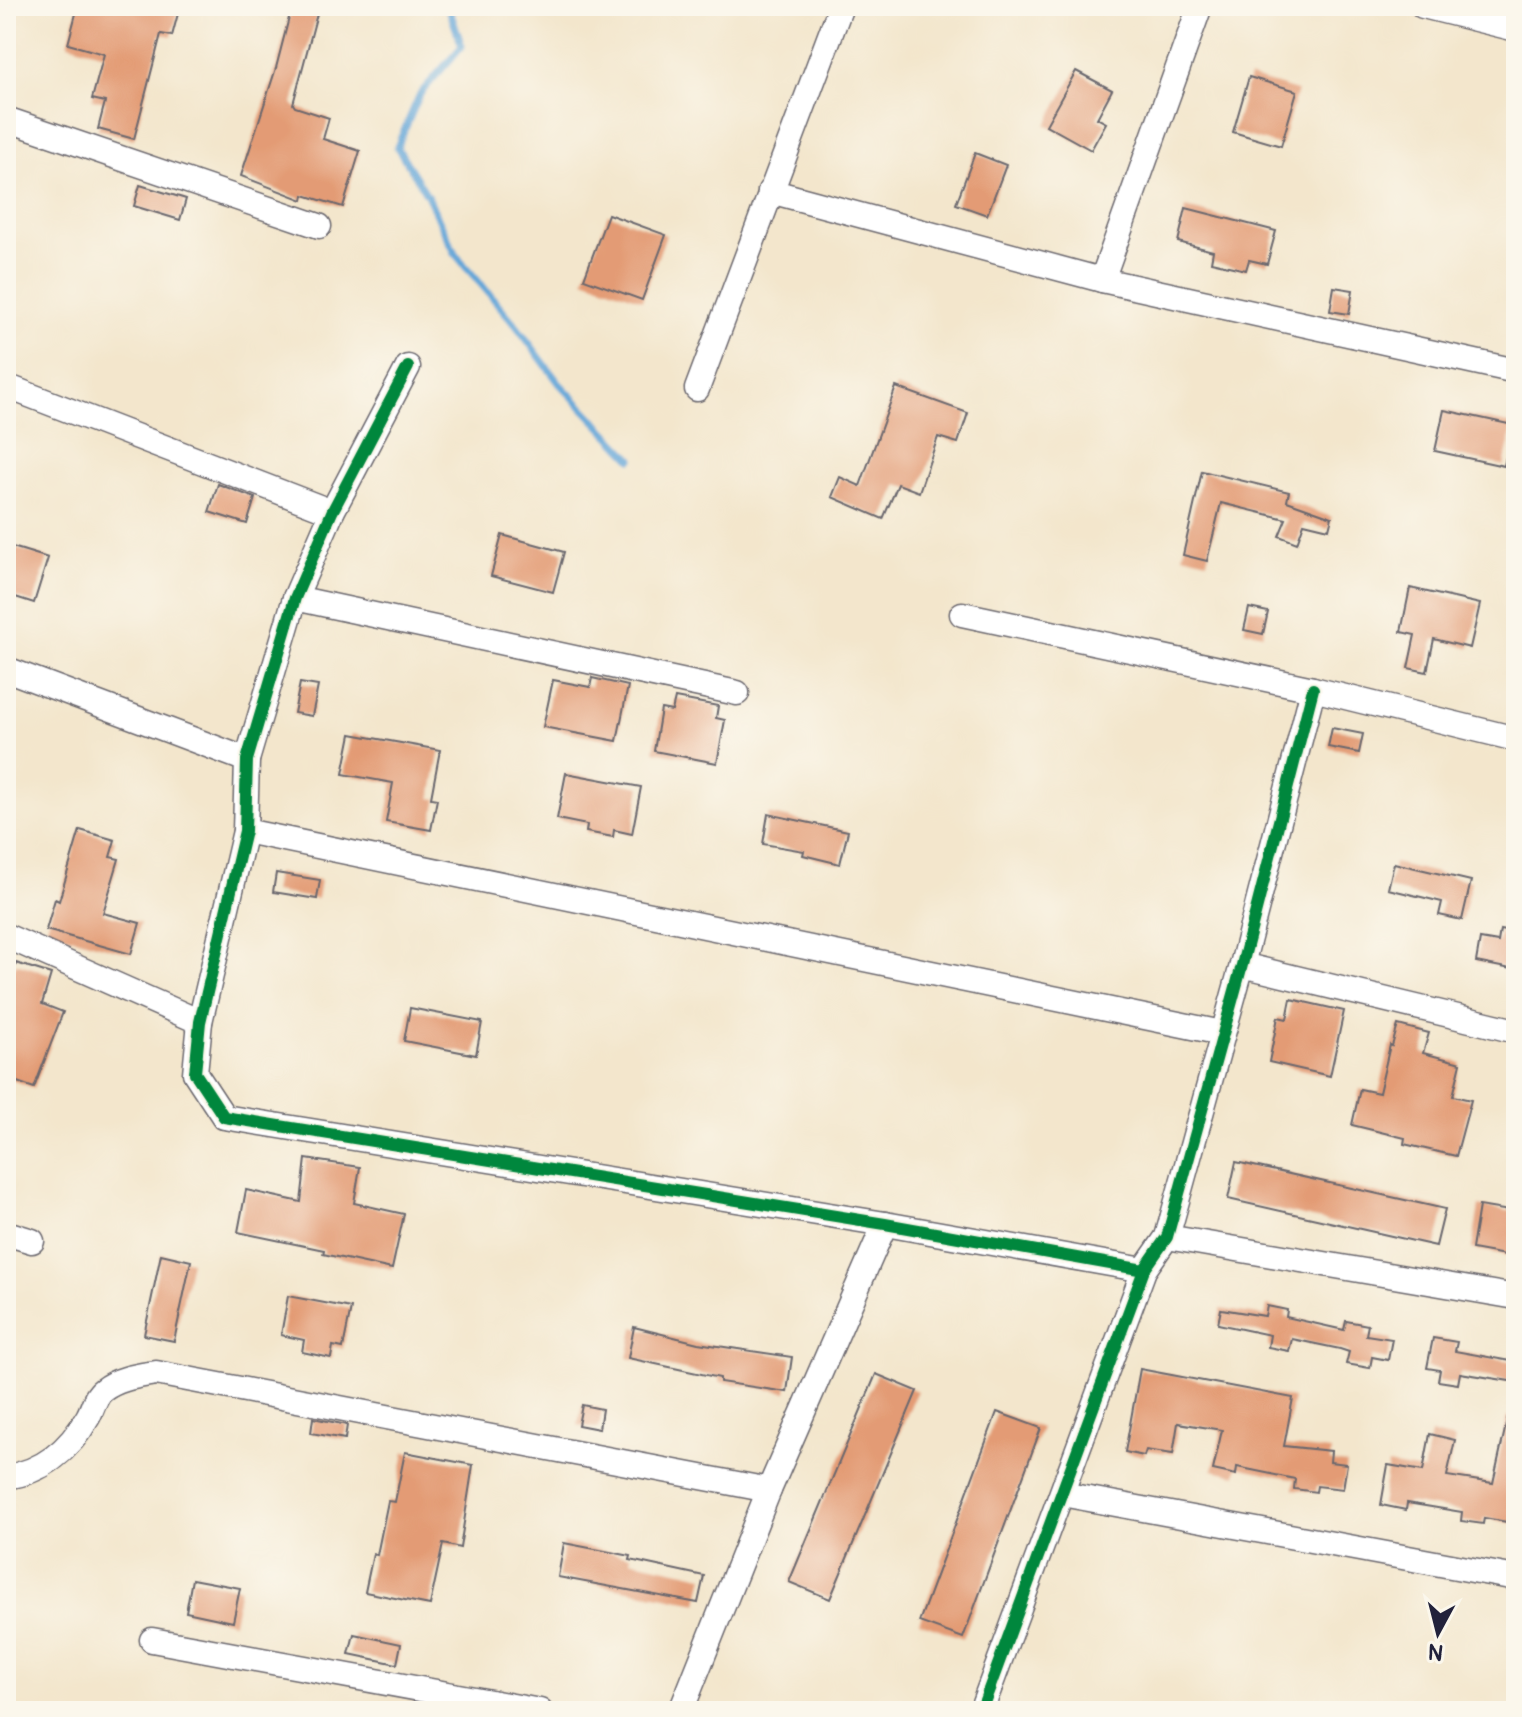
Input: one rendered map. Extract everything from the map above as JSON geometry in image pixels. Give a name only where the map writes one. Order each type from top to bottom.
[{"type":"street","points":[[697,389],[841,6]]},
{"type":"street","points":[[1102,280],[1200,6]]},
{"type":"street","points":[[1423,6],[1516,29]]},
{"type":"street","points":[[6,119],[319,226]]},
{"type":"street","points":[[770,191],[1102,280],[1516,371]]},
{"type":"street","points":[[408,367],[332,512],[295,598],[247,760],[245,831],[200,1022],[195,1073],[224,1117],[885,1224],[1144,1270]]},
{"type":"street","points":[[6,386],[332,512]]},
{"type":"street","points":[[295,598],[737,693]]},
{"type":"street","points":[[962,614],[1313,689],[1516,739]]},
{"type":"street","points":[[6,669],[247,760]]},
{"type":"street","points":[[981,1711],[1144,1270],[1167,1237],[1242,965],[1313,689]]},
{"type":"street","points":[[245,831],[1222,1033]]},
{"type":"street","points":[[6,936],[200,1022]]},
{"type":"street","points":[[1242,965],[1516,1031]]},
{"type":"street","points":[[681,1711],[769,1490],[885,1224]]},
{"type":"street","points":[[6,1233],[32,1241]]},
{"type":"street","points":[[1167,1237],[1516,1297]]},
{"type":"street","points":[[6,1477],[26,1474],[56,1457],[75,1437],[100,1392],[118,1380],[156,1373],[769,1490]]},
{"type":"street","points":[[1062,1494],[1516,1578]]},
{"type":"street","points":[[152,1640],[540,1711]]},
{"type":"building","points":[[78,6],[180,6],[172,36],[161,34],[134,139],[98,129],[105,102],[92,99],[104,54],[68,44]]},
{"type":"building","points":[[292,6],[319,6],[293,104],[329,118],[323,139],[360,151],[343,207],[304,195],[303,200],[241,176],[276,68]]},
{"type":"building","points":[[1076,71],[1112,90],[1097,118],[1106,123],[1091,150],[1046,125]]},
{"type":"building","points":[[1249,77],[1297,91],[1281,146],[1233,132]]},
{"type":"building","points":[[975,153],[1006,165],[987,215],[956,204]]},
{"type":"building","points":[[140,185],[186,199],[180,220],[134,206]]},
{"type":"building","points":[[1186,208],[1276,231],[1267,264],[1249,260],[1246,270],[1211,262],[1213,251],[1178,242]]},
{"type":"building","points":[[608,214],[666,235],[642,300],[584,279]]},
{"type":"building","points":[[1334,287],[1353,290],[1349,314],[1330,311]]},
{"type":"building","points":[[896,387],[968,413],[958,443],[938,437],[919,492],[898,484],[883,519],[832,497],[840,477],[860,486]]},
{"type":"building","points":[[1444,410],[1513,425],[1504,466],[1435,451]]},
{"type":"building","points":[[1202,471],[1289,492],[1287,501],[1332,517],[1329,529],[1304,523],[1297,543],[1279,536],[1286,519],[1221,503],[1207,561],[1183,555]]},
{"type":"building","points":[[218,484],[255,498],[247,524],[209,512]]},
{"type":"building","points":[[502,535],[564,552],[553,592],[491,576]]},
{"type":"building","points":[[6,545],[48,558],[34,603],[6,594]]},
{"type":"building","points":[[1410,588],[1480,604],[1470,648],[1434,639],[1427,672],[1408,668],[1415,635],[1401,632]]},
{"type":"building","points":[[1249,608],[1268,612],[1263,634],[1244,630]]},
{"type":"building","points":[[592,678],[628,686],[617,741],[543,727],[553,680],[590,687]]},
{"type":"building","points":[[300,683],[318,686],[312,716],[294,713]]},
{"type":"building","points":[[675,698],[718,706],[716,718],[725,720],[717,763],[654,751],[661,709],[672,711]]},
{"type":"building","points":[[1332,728],[1363,734],[1359,753],[1328,747]]},
{"type":"building","points":[[351,734],[440,750],[431,798],[437,799],[431,830],[386,822],[393,783],[343,774]]},
{"type":"building","points":[[566,773],[641,787],[632,834],[614,830],[613,837],[586,832],[587,825],[557,819]]},
{"type":"building","points":[[768,814],[848,831],[840,864],[803,855],[804,851],[763,844]]},
{"type":"building","points":[[80,830],[115,840],[110,857],[119,859],[103,913],[140,923],[131,954],[46,930],[55,899],[59,901]]},
{"type":"building","points":[[1394,863],[1471,881],[1462,920],[1439,915],[1442,902],[1388,889]]},
{"type":"building","points":[[276,873],[320,880],[317,899],[273,892]]},
{"type":"building","points":[[1500,930],[1516,933],[1516,970],[1476,962],[1480,939],[1498,942]]},
{"type":"building","points":[[16,963],[51,974],[42,1004],[63,1012],[34,1088],[6,1078],[6,965],[15,968]]},
{"type":"building","points":[[1291,999],[1344,1011],[1330,1076],[1269,1062],[1278,1017],[1287,1019]]},
{"type":"building","points":[[410,1008],[482,1022],[476,1055],[404,1041]]},
{"type":"building","points":[[1398,1025],[1429,1033],[1423,1053],[1461,1063],[1453,1096],[1471,1100],[1456,1156],[1404,1144],[1405,1138],[1352,1125],[1360,1089],[1379,1093]]},
{"type":"building","points":[[306,1159],[360,1167],[354,1203],[404,1214],[392,1269],[323,1254],[324,1250],[238,1232],[246,1190],[301,1202]]},
{"type":"building","points":[[1236,1162],[1445,1209],[1436,1246],[1228,1199]]},
{"type":"building","points":[[1479,1206],[1516,1212],[1516,1257],[1472,1249]]},
{"type":"building","points":[[161,1254],[191,1261],[174,1341],[144,1335]]},
{"type":"building","points":[[288,1296],[351,1308],[343,1348],[333,1346],[331,1358],[302,1352],[304,1340],[281,1335]]},
{"type":"building","points":[[1267,1306],[1287,1310],[1286,1317],[1344,1330],[1346,1321],[1368,1325],[1366,1335],[1392,1339],[1388,1360],[1372,1357],[1370,1368],[1346,1364],[1349,1352],[1340,1349],[1292,1339],[1289,1351],[1268,1347],[1270,1335],[1218,1324],[1221,1309],[1265,1316]]},
{"type":"building","points":[[634,1327],[698,1343],[792,1357],[787,1392],[720,1382],[720,1378],[628,1358]]},
{"type":"building","points":[[1433,1338],[1457,1342],[1455,1351],[1516,1362],[1516,1382],[1460,1373],[1458,1384],[1438,1381],[1440,1370],[1427,1368]]},
{"type":"building","points":[[1140,1369],[1293,1398],[1284,1446],[1331,1451],[1330,1462],[1347,1464],[1343,1489],[1317,1486],[1316,1492],[1294,1489],[1295,1479],[1237,1467],[1236,1475],[1213,1470],[1222,1430],[1178,1423],[1173,1454],[1146,1450],[1144,1456],[1125,1452]]},
{"type":"building","points":[[876,1374],[917,1391],[830,1599],[789,1582]]},
{"type":"building","points":[[582,1405],[602,1409],[599,1429],[578,1425]]},
{"type":"building","points":[[997,1412],[1041,1428],[963,1638],[919,1622]]},
{"type":"building","points":[[1508,1416],[1516,1416],[1516,1506],[1513,1523],[1484,1518],[1483,1524],[1461,1521],[1462,1512],[1407,1503],[1406,1510],[1381,1505],[1388,1465],[1423,1471],[1430,1434],[1455,1440],[1447,1476],[1493,1483]]},
{"type":"building","points":[[313,1418],[347,1425],[345,1439],[311,1433]]},
{"type":"building","points":[[405,1452],[473,1465],[460,1548],[443,1544],[430,1605],[365,1592],[373,1554],[377,1555],[388,1501],[395,1502]]},
{"type":"building","points":[[564,1543],[631,1556],[630,1560],[704,1576],[698,1603],[558,1577]]},
{"type":"building","points":[[192,1579],[240,1588],[233,1622],[186,1612]]},
{"type":"building","points":[[354,1634],[401,1644],[397,1664],[349,1654]]},
{"type":"waterway","points":[[448,6],[462,46],[420,94],[397,147],[427,195],[456,255],[515,324],[559,383],[632,459]]},
{"type":"cycle path","points":[[408,367],[332,512],[295,598],[247,760],[245,831],[200,1022],[195,1073],[224,1117],[885,1224],[1144,1270]]},
{"type":"cycle path","points":[[981,1711],[1144,1270],[1167,1237],[1242,965],[1313,689]]}]
